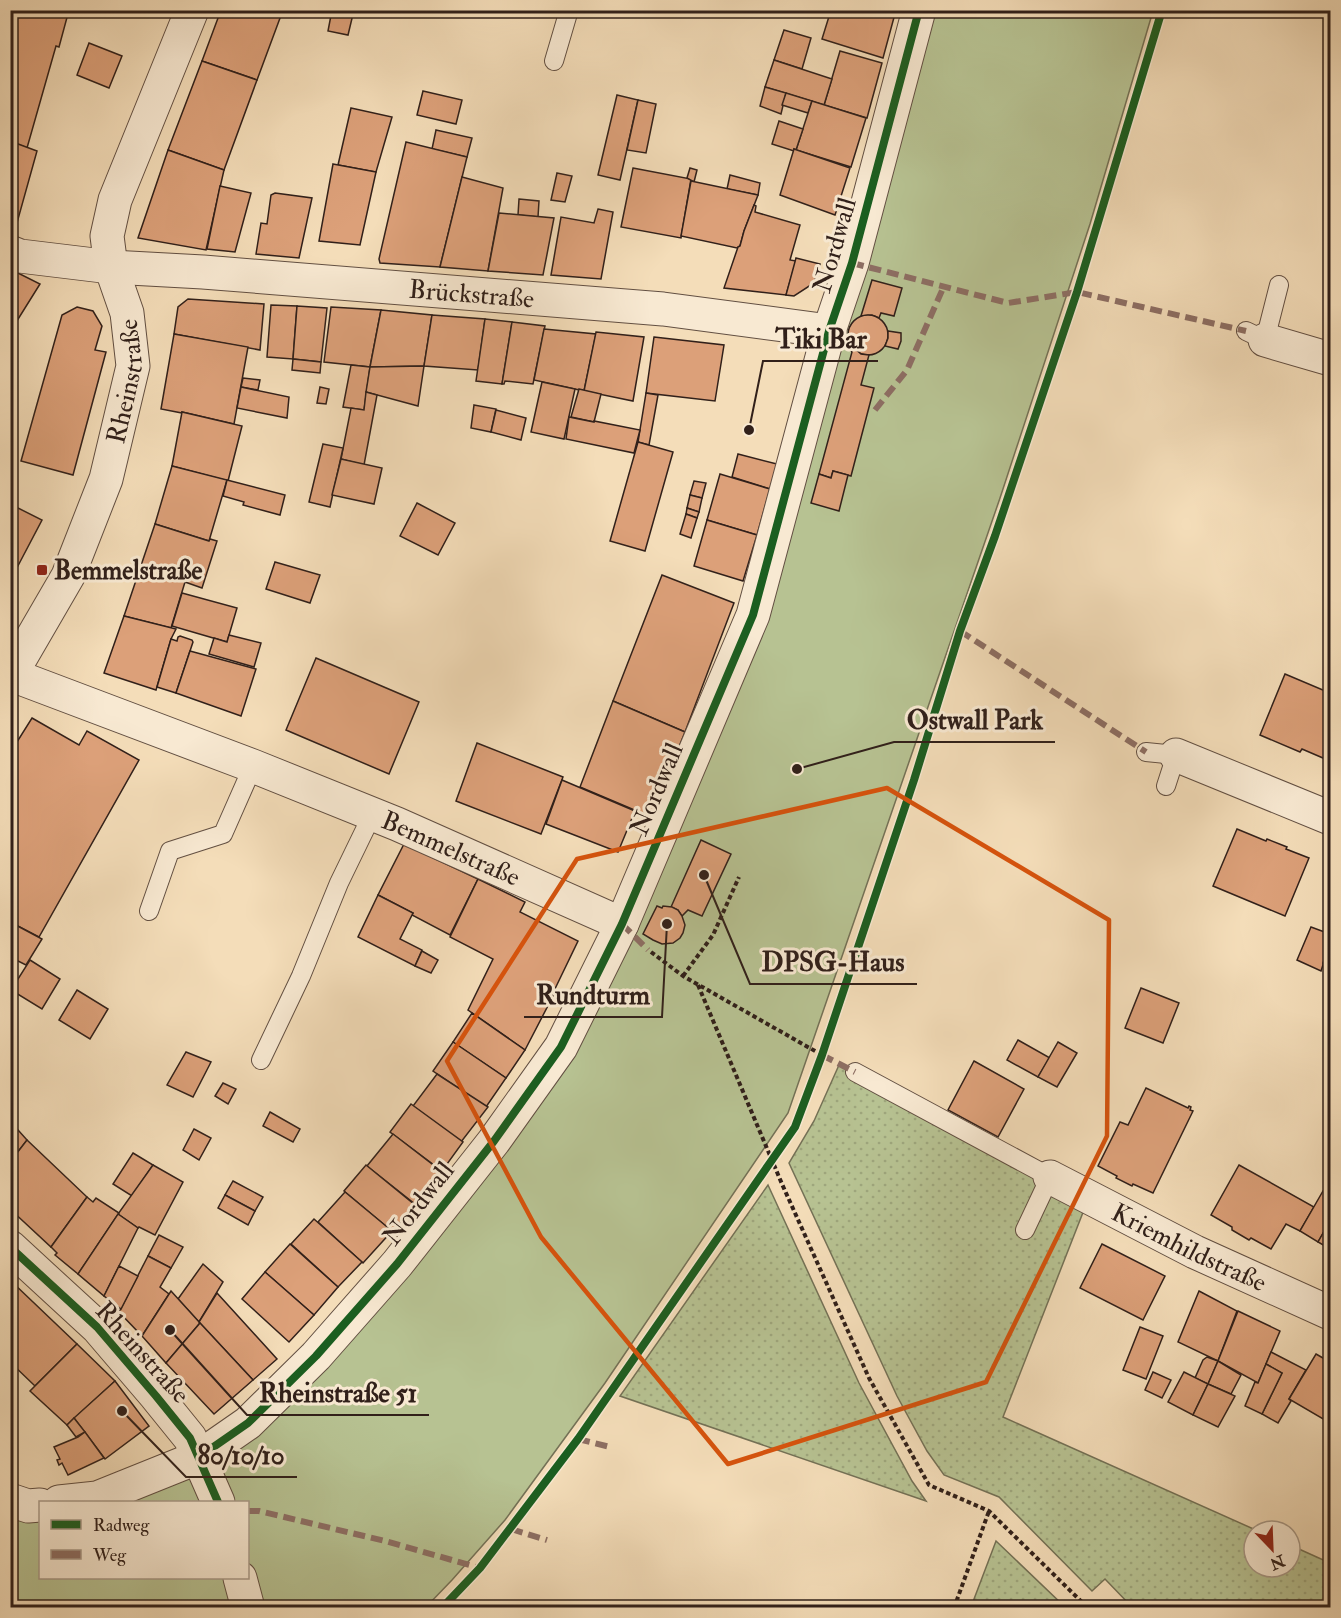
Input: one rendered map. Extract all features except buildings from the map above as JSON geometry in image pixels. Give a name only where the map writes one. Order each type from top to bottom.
[{"type":"street","name":"Rheinstraße","points":[[11,675],[68,576],[106,479],[134,366],[127,313],[111,267],[107,236],[115,200],[192,10]]},
{"type":"street","name":"Nordwall","points":[[74,1501],[97,1498],[199,1457],[248,1423],[316,1356],[397,1264],[487,1150],[561,1047],[621,924],[753,615],[829,331],[852,263],[919,10]]},
{"type":"street","name":"Brückstraße","points":[[10,252],[20,256],[111,267],[203,272],[651,308],[829,331]]},
{"type":"street","points":[[1256,335],[1330,359]]},
{"type":"street","name":"Bemmelstraße","points":[[11,675],[253,766],[397,824],[621,924]]},
{"type":"street","points":[[1161,754],[1330,818]]},
{"type":"street","name":"Kriemhildstraße","points":[[1050,1177],[1196,1252],[1330,1313]]},
{"type":"street","name":"Rheinstraße","points":[[10,1247],[97,1328],[156,1396],[190,1438],[217,1501]]},
{"type":"street","points":[[10,1500],[27,1506],[39,1505]]},
{"type":"street","points":[[240,1579],[248,1608]]},
{"type":"lane","points":[[554,61],[569,10]]},
{"type":"lane","points":[[1256,335],[1279,285]]},
{"type":"lane","points":[[1161,754],[1166,786]]},
{"type":"lane","points":[[149,911],[170,851],[223,834],[253,766]]},
{"type":"lane","points":[[261,1060],[301,976],[339,883],[372,815]]},
{"type":"lane","points":[[855,1072],[1050,1177],[1025,1230]]},
{"type":"path","points":[[682,976],[713,935],[739,877]]},
{"type":"path","points":[[648,950],[682,976],[822,1055]]},
{"type":"path","points":[[698,985],[782,1184],[869,1378],[928,1485],[989,1510],[1088,1608]]},
{"type":"path","points":[[954,1608],[989,1510]]},
{"type":"highlighted area","points":[[887,788],[1109,920],[1107,1136],[986,1382],[728,1464],[541,1237],[447,1061],[577,859]]},
{"type":"green space","points":[[919,11],[1153,11],[1090,224],[1000,498],[788,1113],[605,1383],[505,1520],[426,1607],[11,1608],[10,1500],[39,1505],[39,1579],[249,1579],[249,1501],[61,1501],[248,1423],[561,1047],[753,615]]},
{"type":"green space","points":[[839,1065],[1089,1197],[1003,1417],[1242,1524],[1242,1579],[1302,1579],[1302,1550],[1330,1563],[1330,1607],[1132,1607],[1105,1579],[1092,1591],[999,1497],[944,1475],[927,1451],[897,1396],[789,1163],[814,1121]]},
{"type":"green space","points":[[768,1185],[859,1383],[912,1481],[926,1501],[620,1396]]},
{"type":"green space","points":[[996,1541],[1065,1607],[971,1607]]},
{"type":"marked path","points":[[852,263],[1008,303],[1077,292],[1246,331]]},
{"type":"marked path","points":[[875,410],[907,370],[944,286]]},
{"type":"marked path","points":[[960,631],[1146,752]]},
{"type":"marked path","points":[[622,924],[648,950]]},
{"type":"marked path","points":[[822,1055],[855,1072]]},
{"type":"marked path","points":[[578,1439],[610,1447]]},
{"type":"marked path","points":[[249,1511],[259,1511],[385,1541],[480,1568]]},
{"type":"marked path","points":[[511,1529],[547,1540]]},
{"type":"cycle path","points":[[199,1457],[248,1423],[316,1356],[397,1264],[494,1141],[561,1047],[622,924],[753,615],[829,331],[852,263],[919,10]]},
{"type":"cycle path","points":[[442,1608],[480,1568],[578,1439],[795,1127],[822,1055],[914,780],[960,631],[995,536],[1077,292],[1162,10]]},
{"type":"cycle path","points":[[10,1247],[97,1327],[156,1396],[190,1438],[218,1501]]},
{"type":"place","name":"Tiki Bar","points":[[749,430]]},
{"type":"place","name":"Bemmelstraße","points":[[42,570]]},
{"type":"place","name":"Ostwall Park","points":[[797,769]]},
{"type":"place","name":"DPSG-Haus","points":[[704,875]]},
{"type":"place","name":"Rundturm","points":[[667,924]]},
{"type":"place","name":"Rheinstraße 51","points":[[170,1330]]},
{"type":"place","name":"80/10/10","points":[[122,1411]]}]
